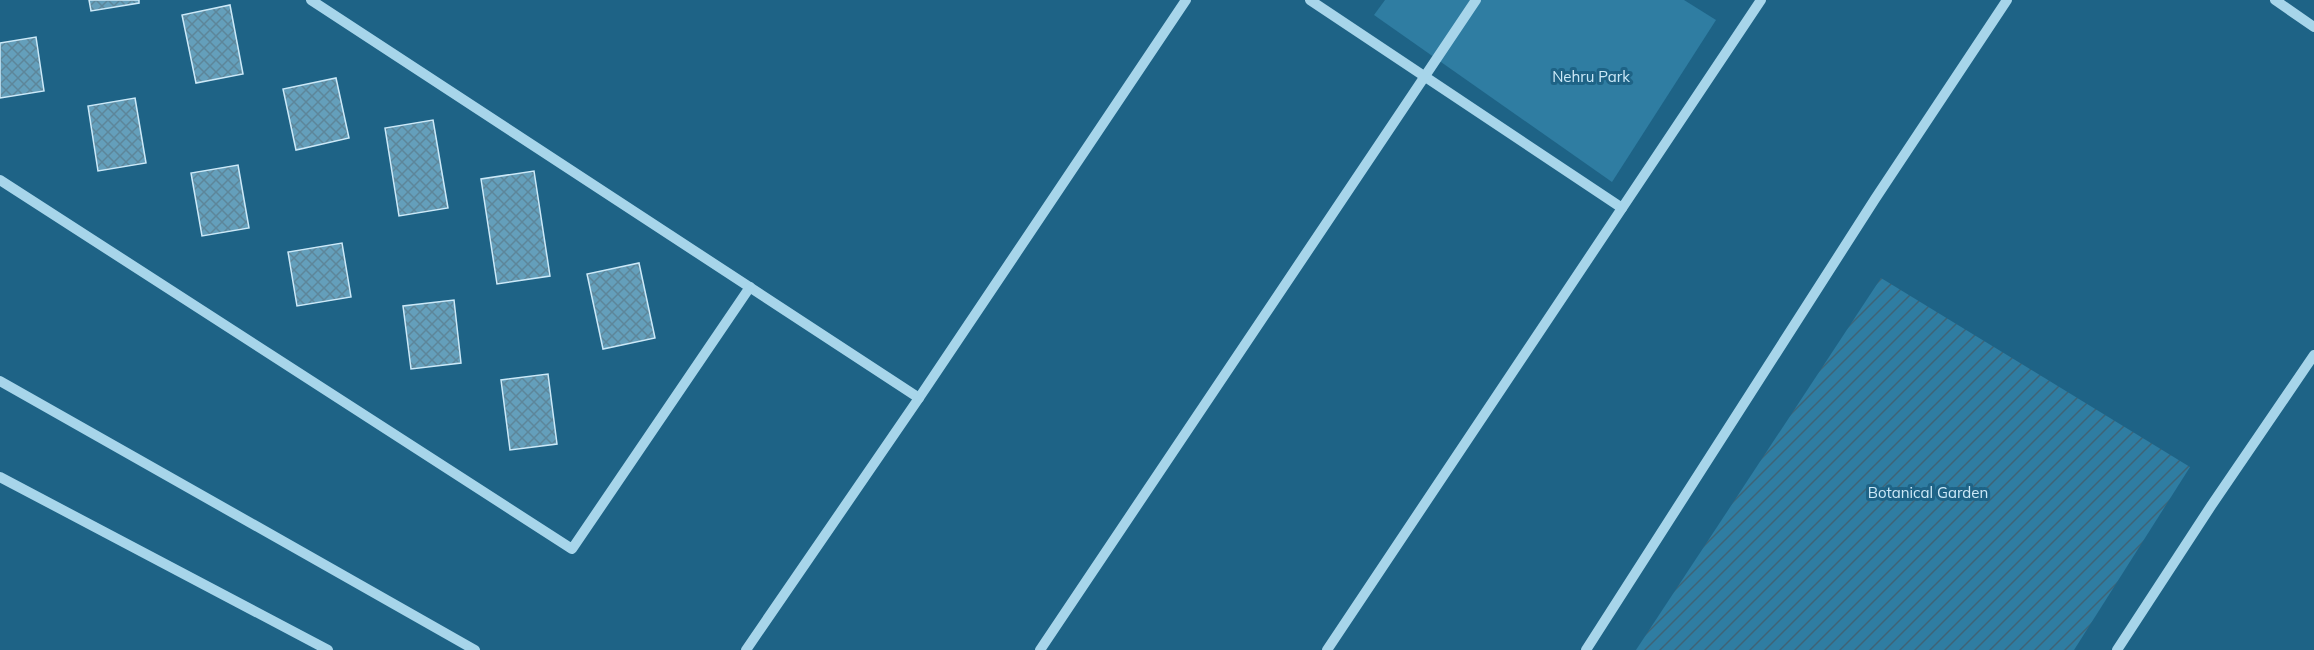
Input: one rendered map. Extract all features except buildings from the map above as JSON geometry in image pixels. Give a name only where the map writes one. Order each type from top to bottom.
[{"type":"street","points":[[311,0],[919,398]]},
{"type":"street","points":[[746,650],[919,398],[1186,0]]},
{"type":"street","points":[[1310,0],[1622,208]]},
{"type":"street","points":[[1040,650],[1476,0]]},
{"type":"street","points":[[1327,650],[1761,0]]},
{"type":"street","points":[[1586,650],[1875,199],[2007,0]]},
{"type":"street","points":[[2275,0],[2314,27]]},
{"type":"street","points":[[0,180],[572,549],[750,287]]},
{"type":"street","points":[[2118,650],[2211,506],[2314,355]]},
{"type":"street","points":[[0,381],[475,650]]},
{"type":"street","points":[[0,477],[328,650]]},
{"type":"green space","name":"Nehru Park","points":[[1385,0],[1684,0],[1716,20],[1612,182],[1374,15]]},
{"type":"green space","name":"Botanical Garden","points":[[1881,278],[2190,467],[2074,650],[1636,650]]}]
